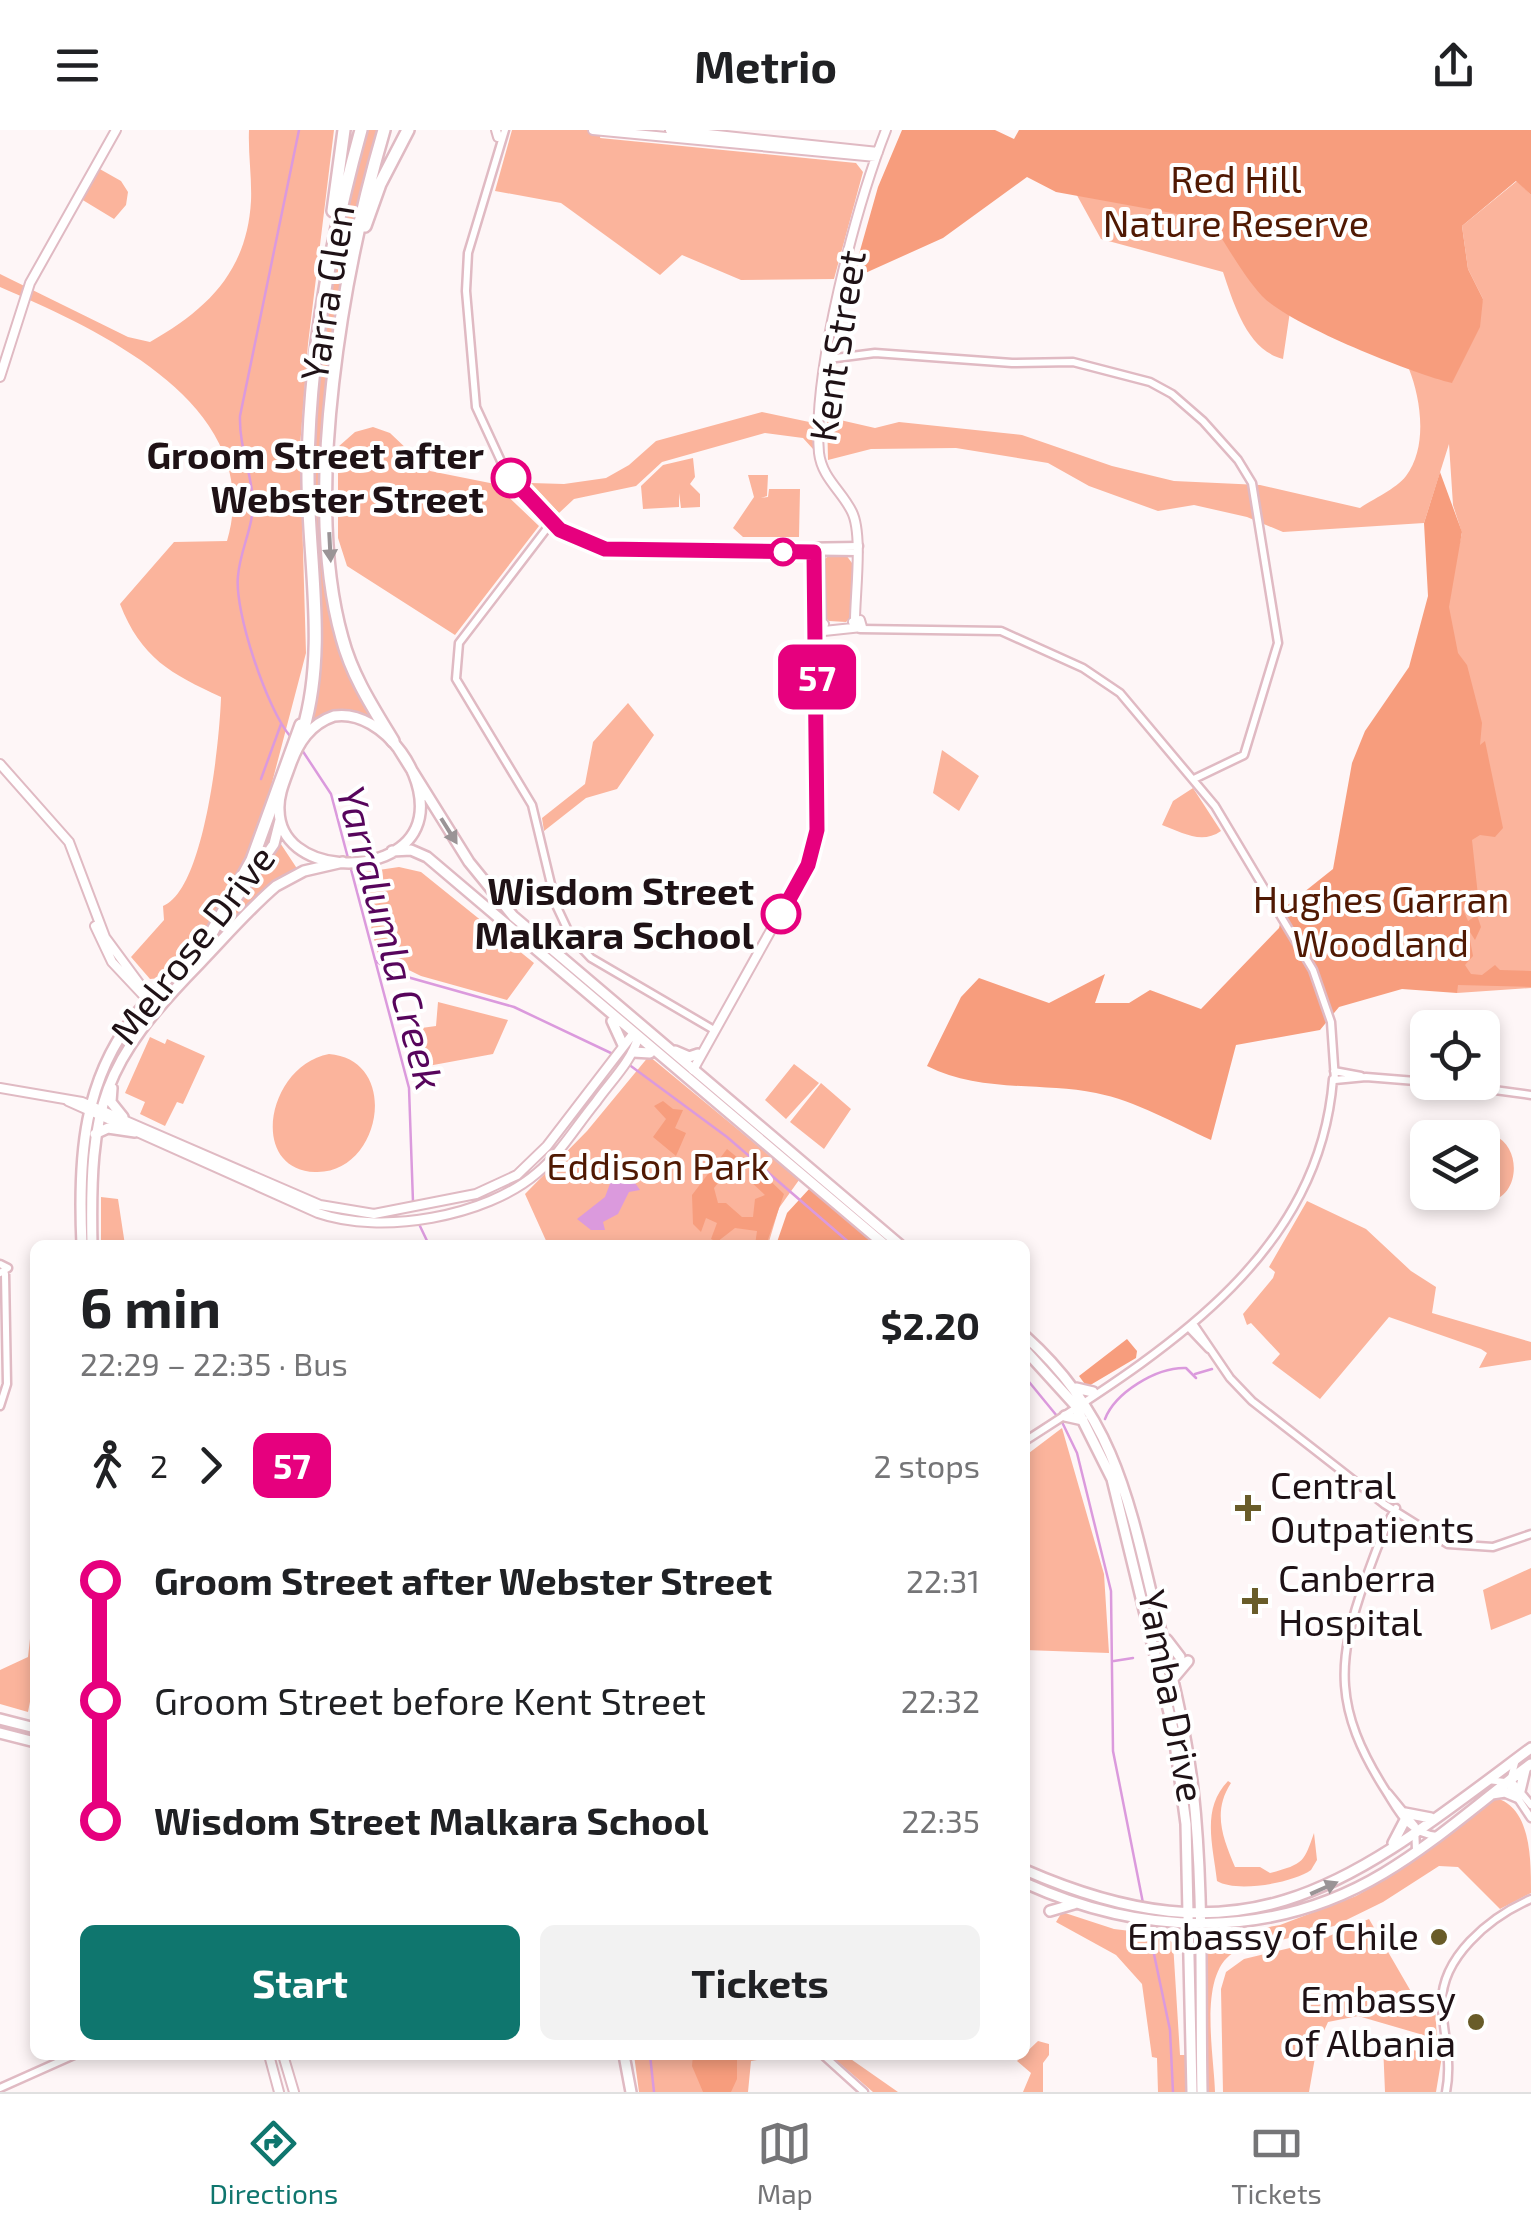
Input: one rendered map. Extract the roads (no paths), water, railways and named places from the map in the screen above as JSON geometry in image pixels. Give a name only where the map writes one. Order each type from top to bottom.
[{"type":"highway","points":[[326,275],[344,130]]},
{"type":"highway","name":"Yarra Glen","points":[[303,730],[314,677],[308,448],[326,275],[361,130]]},
{"type":"highway","name":"Yarra Glen","points":[[384,130],[350,263],[330,450],[331,554],[339,626],[358,680],[396,744]]},
{"type":"highway","points":[[330,450],[344,326],[360,247],[380,184],[408,130]]},
{"type":"highway","points":[[212,932],[252,860],[303,730]]},
{"type":"main road","points":[[0,377],[28,287],[116,130]]},
{"type":"main road","points":[[593,130],[650,136],[674,132],[879,155]]},
{"type":"main road","points":[[857,152],[888,130]]},
{"type":"main road","name":"Kent Street","points":[[861,210],[888,130]]},
{"type":"main road","points":[[857,152],[868,167],[869,178]]},
{"type":"main road","name":"Kent Street","points":[[858,624],[856,514],[830,481],[820,456],[820,424],[828,359],[869,178],[879,155]]},
{"type":"main road","points":[[689,1071],[814,853],[820,627],[858,624]]},
{"type":"main road","points":[[303,730],[348,715],[374,723],[396,744],[468,862],[498,900],[669,1064]]},
{"type":"main road","points":[[392,851],[412,835],[420,811],[416,786],[396,744]]},
{"type":"main road","points":[[292,757],[279,801],[280,820],[298,850],[337,862],[392,851],[408,850],[424,856],[595,1002],[638,1033],[688,1057],[700,1054]]},
{"type":"main road","points":[[0,764],[68,843],[103,939],[113,955],[150,998],[160,998],[176,987]]},
{"type":"main road","name":"Melrose Drive","points":[[82,1240],[80,1174],[89,1108],[110,1052],[150,998],[212,932],[274,844],[280,820]]},
{"type":"main road","name":"Melrose Drive","points":[[94,1240],[96,1134],[101,1112],[118,1066],[146,1018],[276,886],[297,874],[337,862]]},
{"type":"main road","points":[[113,955],[139,980],[150,998],[146,1018]]},
{"type":"main road","points":[[139,980],[152,987],[162,986]]},
{"type":"main road","points":[[595,1002],[617,1026],[621,1048]]},
{"type":"main road","points":[[0,1088],[63,1099],[123,1117],[303,1202],[363,1214],[486,1191],[517,1175],[548,1146],[621,1048],[638,1033]]},
{"type":"main road","points":[[101,1112],[136,1132],[352,1223],[413,1219],[486,1204],[530,1180],[622,1068],[638,1033]]},
{"type":"main road","points":[[664,1046],[879,1240]]},
{"type":"main road","points":[[631,1054],[646,1050],[704,1080],[894,1240]]},
{"type":"main road","points":[[700,1054],[704,1080]]},
{"type":"main road","points":[[118,1066],[111,1102],[123,1117]]},
{"type":"main road","points":[[96,1134],[108,1128],[136,1132]]},
{"type":"main road","name":"Yamba Drive","points":[[1030,1342],[1070,1390]]},
{"type":"main road","name":"Yamba Drive","points":[[1030,1354],[1085,1401],[1118,1496],[1173,1729],[1192,1889],[1192,2092]]},
{"type":"main road","points":[[1085,1401],[1070,1390],[1061,1417],[1090,1419]]},
{"type":"main road","name":"Yamba Drive","points":[[1090,1419],[1127,1489],[1172,1680],[1193,1792],[1192,1889]]},
{"type":"main road","points":[[1159,1625],[1184,1659],[1172,1680]]},
{"type":"main road","points":[[0,1718],[30,1727]]},
{"type":"main road","points":[[0,1733],[30,1741]]},
{"type":"main road","points":[[1030,1872],[1136,1908],[1218,1912],[1272,1905],[1311,1894],[1385,1853],[1531,1748]]},
{"type":"main road","points":[[1030,1885],[1076,1904],[1156,1923],[1243,1922],[1316,1906],[1356,1888],[1416,1851],[1529,1766]]},
{"type":"main road","points":[[1490,1795],[1518,1794],[1529,1766]]},
{"type":"main road","points":[[1385,1853],[1405,1816],[1434,1818]]},
{"type":"main road","points":[[1156,1910],[1180,1903],[1192,1889],[1218,1912]]},
{"type":"main road","points":[[1042,1891],[1048,1909],[1076,1904]]},
{"type":"main road","points":[[1199,1944],[1243,1922]]},
{"type":"main road","points":[[1170,1924],[1184,1938],[1189,1960]]},
{"type":"main road","name":"Yamba Drive","points":[[1193,1924],[1199,1944],[1202,2092]]},
{"type":"main road","points":[[269,2060],[279,2092]]},
{"type":"main road","points":[[284,2060],[294,2092]]},
{"type":"main road","points":[[628,2060],[634,2092]]},
{"type":"street","points":[[650,136],[660,130],[674,132]]},
{"type":"street","points":[[500,132],[470,252],[467,313],[476,407],[496,457],[518,486],[551,523],[573,538],[605,549],[857,549]]},
{"type":"street","points":[[828,359],[875,353],[1012,363],[1074,362],[1150,382],[1180,400],[1238,460],[1252,483],[1260,511],[1278,654],[1244,755],[1194,779]]},
{"type":"street","points":[[551,523],[459,643],[454,670],[459,689],[528,795],[556,905],[571,938],[591,958],[712,1034]]},
{"type":"street","points":[[817,550],[820,627]]},
{"type":"street","points":[[858,624],[1000,631],[1083,668],[1120,693],[1215,806],[1313,970],[1330,1014],[1340,1075],[1326,1129],[1282,1224],[1239,1285],[1192,1327],[1030,1438]]},
{"type":"street","points":[[1340,1075],[1410,1081]]},
{"type":"street","points":[[1500,1091],[1531,1095]]},
{"type":"street","points":[[0,1254],[7,1384],[0,1406]]},
{"type":"street","points":[[1192,1327],[1252,1401],[1413,1523],[1448,1544],[1472,1548],[1511,1543],[1531,1534]]},
{"type":"street","points":[[1393,1508],[1350,1626],[1343,1668],[1345,1704],[1355,1738],[1416,1831],[1416,1851]]},
{"type":"street","points":[[1508,1780],[1518,1757]]},
{"type":"street","points":[[1486,1780],[1508,1780]]},
{"type":"street","points":[[1508,1780],[1531,1818]]},
{"type":"street","points":[[1518,1794],[1531,1805]]},
{"type":"street","points":[[1416,1831],[1437,1836]]},
{"type":"street","points":[[1446,2092],[1450,2060],[1442,1995],[1449,1969],[1471,1942],[1531,1899]]},
{"type":"street","points":[[0,2088],[63,2060]]},
{"type":"street","points":[[829,2060],[864,2092]]},
{"type":"waterway","name":"Yarralumla Creek","points":[[290,736],[262,683],[241,612],[238,576],[253,500],[240,416],[299,130]]},
{"type":"waterway","points":[[261,779],[281,724]]},
{"type":"waterway","name":"Yarralumla Creek","points":[[302,750],[331,794],[409,1088],[413,1202]]},
{"type":"waterway","points":[[376,961],[393,973],[514,1007],[613,1054]]},
{"type":"waterway","points":[[620,1058],[727,1137],[846,1240]]},
{"type":"waterway","name":"Yarralumla Creek","points":[[419,1224],[427,1240]]},
{"type":"waterway","points":[[1105,1419],[1127,1391],[1150,1377],[1186,1368],[1196,1378]]},
{"type":"waterway","points":[[1195,1374],[1212,1369]]},
{"type":"waterway","points":[[1030,1383],[1057,1416]]},
{"type":"waterway","points":[[1062,1422],[1077,1453],[1111,1591],[1113,1751],[1143,1903]]},
{"type":"waterway","points":[[1114,1661],[1133,1658]]},
{"type":"waterway","points":[[1147,1921],[1170,2030],[1173,2092]]},
{"type":"waterway","name":"Yarralumla Creek","points":[[651,2060],[654,2092]]},
{"type":"place","name":"Groom Street after Webster Street","points":[[511,478]]},
{"type":"place","name":"Wisdom Street Malkara School","points":[[781,914]]},
{"type":"place","name":"Central Outpatients","points":[[1248,1508]]},
{"type":"place","name":"Canberra Hospital","points":[[1255,1601]]},
{"type":"place","name":"Embassy of Chile","points":[[1439,1937]]},
{"type":"place","name":"Embassy of Albania","points":[[1476,2022]]},
{"type":"park label","name":"Red Hill Nature Reserve","points":[[1236,202]]},
{"type":"park label","name":"Hughes Garran Woodland","points":[[1381,922]]},
{"type":"park label","name":"Eddison Park","points":[[658,1167]]}]
